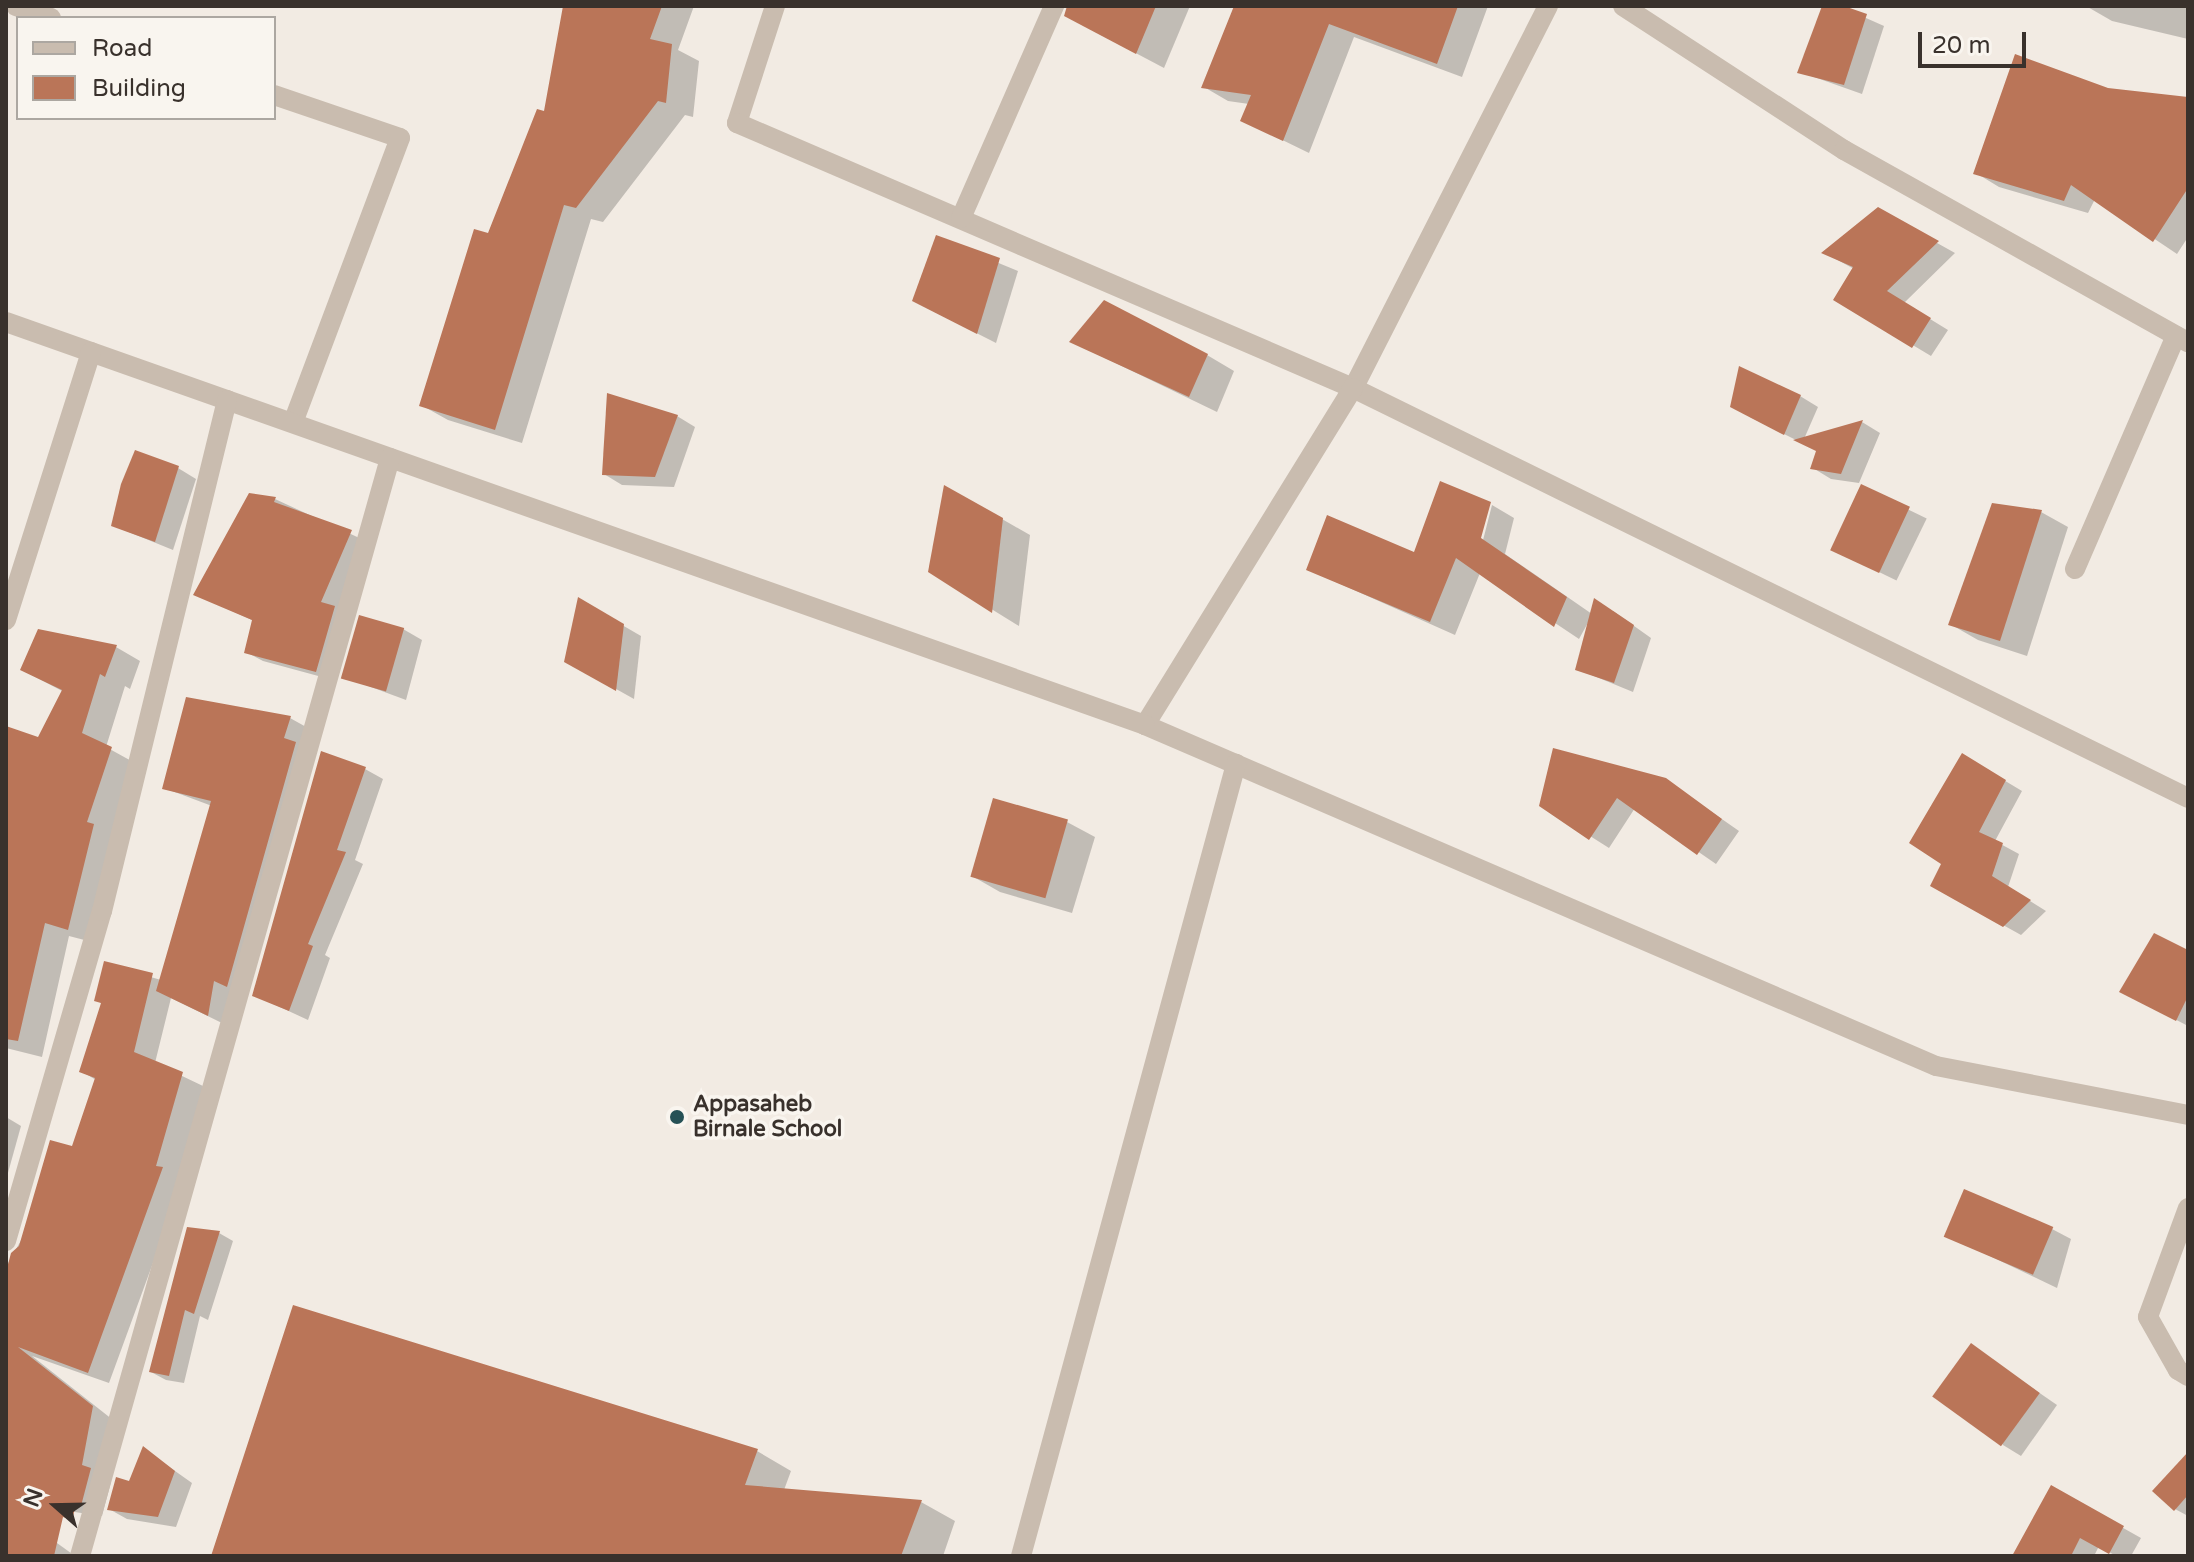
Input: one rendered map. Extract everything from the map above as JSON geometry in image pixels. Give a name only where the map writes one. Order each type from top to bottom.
[{"type":"street","points":[[16,6],[45,16]]},
{"type":"street","points":[[775,6],[737,123],[1353,388],[2188,798]]},
{"type":"street","points":[[961,218],[1054,6]]},
{"type":"street","points":[[1145,725],[1353,388],[1548,6]]},
{"type":"street","points":[[1623,6],[1844,150],[2182,339],[2075,569]]},
{"type":"street","points":[[276,96],[400,138],[293,423]]},
{"type":"street","points":[[6,322],[1145,725],[1936,1066],[2188,1115]]},
{"type":"street","points":[[6,620],[91,352]]},
{"type":"street","points":[[6,1241],[102,911],[227,400]]},
{"type":"street","points":[[80,1556],[390,458]]},
{"type":"street","points":[[1021,1556],[1236,764]]},
{"type":"street","points":[[2188,1208],[2148,1317],[2178,1370],[2188,1376]]},
{"type":"building","points":[[563,6],[662,6],[650,39],[672,44],[666,103],[658,101],[576,208],[564,205],[495,430],[419,406],[474,229],[488,233],[537,109],[544,111]]},
{"type":"building","points":[[1067,6],[1156,6],[1136,54],[1064,16]]},
{"type":"building","points":[[1234,6],[1458,6],[1437,64],[1329,24],[1283,141],[1240,121],[1251,95],[1201,88]]},
{"type":"building","points":[[1822,6],[1844,6],[1867,14],[1844,85],[1797,73]]},
{"type":"building","points":[[2015,54],[2108,88],[2188,97],[2188,188],[2153,242],[2071,185],[2064,201],[1973,174]]},
{"type":"building","points":[[1878,207],[1939,241],[1887,291],[1931,318],[1912,348],[1833,300],[1853,267],[1821,253]]},
{"type":"building","points":[[936,235],[1000,258],[977,334],[912,301]]},
{"type":"building","points":[[1104,300],[1208,354],[1189,397],[1069,342]]},
{"type":"building","points":[[1739,366],[1801,395],[1784,435],[1730,407]]},
{"type":"building","points":[[607,393],[678,415],[655,477],[602,475]]},
{"type":"building","points":[[1863,420],[1841,474],[1810,469],[1816,451],[1793,440]]},
{"type":"building","points":[[135,450],[179,466],[155,542],[111,526],[121,484]]},
{"type":"building","points":[[1440,481],[1491,502],[1481,538],[1567,597],[1554,627],[1456,558],[1430,622],[1306,570],[1327,515],[1414,552]]},
{"type":"building","points":[[1861,484],[1910,507],[1879,573],[1830,550]]},
{"type":"building","points":[[944,485],[1003,518],[992,613],[928,572]]},
{"type":"building","points":[[249,493],[276,497],[274,502],[352,530],[321,602],[335,606],[316,672],[244,653],[252,620],[193,595]]},
{"type":"building","points":[[1992,503],[2042,510],[2000,641],[1948,625]]},
{"type":"building","points":[[578,597],[624,624],[616,691],[564,662]]},
{"type":"building","points":[[1594,598],[1634,625],[1614,683],[1575,670]]},
{"type":"building","points":[[359,615],[404,628],[386,691],[341,678]]},
{"type":"building","points":[[38,629],[117,645],[105,677],[100,674],[82,733],[112,747],[87,822],[94,824],[68,930],[45,923],[18,1041],[6,1039],[6,726],[38,737],[62,690],[20,670]]},
{"type":"building","points":[[186,697],[291,716],[284,738],[296,742],[227,987],[214,981],[208,1016],[156,991],[211,801],[162,789]]},
{"type":"building","points":[[1553,748],[1666,778],[1722,819],[1697,855],[1617,798],[1589,840],[1539,806]]},
{"type":"building","points":[[321,751],[366,767],[337,850],[346,852],[308,944],[313,946],[289,1011],[252,996]]},
{"type":"building","points":[[1962,753],[2006,780],[1979,832],[2003,843],[1992,876],[2031,900],[2003,927],[1930,886],[1941,864],[1909,843]]},
{"type":"building","points":[[993,798],[1068,819],[1045,898],[970,877]]},
{"type":"building","points":[[2154,933],[2188,950],[2188,996],[2176,1021],[2119,992]]},
{"type":"building","points":[[104,961],[153,973],[134,1052],[183,1072],[156,1166],[163,1167],[88,1373],[18,1347],[93,1406],[82,1465],[91,1468],[81,1506],[76,1505],[72,1520],[63,1517],[54,1556],[6,1556],[6,1272],[11,1253],[19,1246],[50,1140],[72,1146],[95,1078],[79,1072],[101,1003],[94,1001]]},
{"type":"building","points":[[1964,1189],[2053,1227],[2033,1275],[1944,1237]]},
{"type":"building","points":[[187,1227],[220,1231],[194,1314],[185,1310],[169,1376],[149,1372]]},
{"type":"building","points":[[293,1305],[758,1449],[745,1485],[922,1500],[901,1556],[211,1556]]},
{"type":"building","points":[[1971,1343],[2040,1393],[2001,1446],[1932,1396]]},
{"type":"building","points":[[143,1446],[175,1471],[158,1517],[107,1510],[116,1477],[129,1481]]},
{"type":"building","points":[[2188,1452],[2188,1495],[2174,1511],[2152,1491]]},
{"type":"building","points":[[2051,1485],[2124,1526],[2109,1554],[2080,1538],[2071,1556],[2012,1556]]},
{"type":"place","name":"Appasaheb Birnale School","points":[[677,1117]]}]
